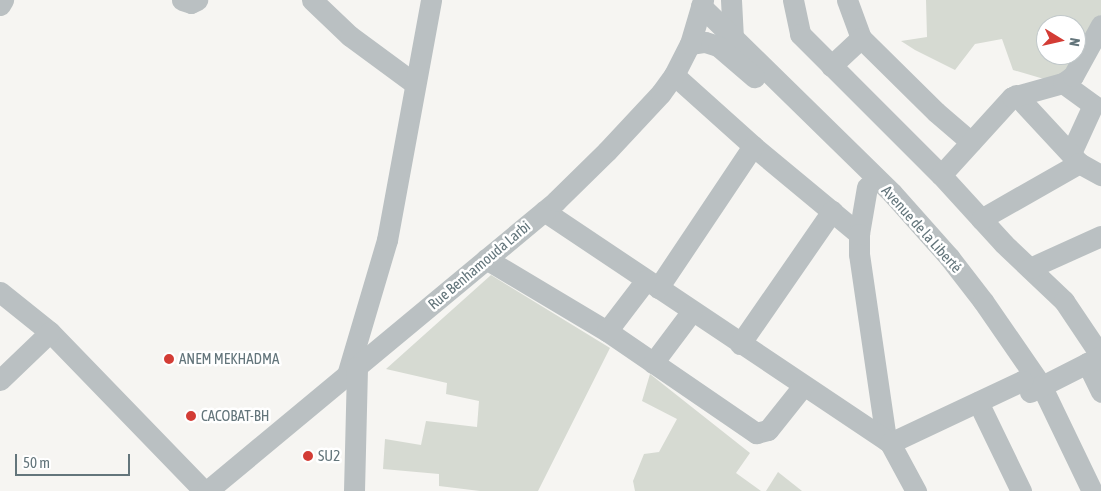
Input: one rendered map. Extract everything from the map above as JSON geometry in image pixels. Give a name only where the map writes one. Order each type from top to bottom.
[{"type":"street","points":[[0,5],[3,0]]},
{"type":"street","points":[[182,0],[192,3],[197,0]]},
{"type":"street","points":[[312,0],[350,36],[415,84]]},
{"type":"street","points":[[354,491],[352,371],[387,240],[431,0]]},
{"type":"street","points":[[730,0],[733,36]]},
{"type":"street","points":[[793,0],[798,30],[831,66],[941,175],[981,219],[1064,301],[1096,358],[1101,392]]},
{"type":"street","points":[[847,0],[861,38],[936,112],[971,142]]},
{"type":"street","name":"Avenue de la Liberté","points":[[702,3],[892,193],[943,250],[983,300],[1092,491]]},
{"type":"street","name":"Rue Benhamouda Larbi","points":[[206,491],[544,211],[634,124],[674,75],[690,44],[702,3]]},
{"type":"street","points":[[941,175],[1007,101],[1016,96],[1063,83],[1073,76],[1101,25]]},
{"type":"street","points":[[831,66],[861,38]]},
{"type":"street","name":"Avenue de la Liberté","points":[[690,44],[712,43],[727,52],[867,187],[939,263],[1031,386],[1080,491]]},
{"type":"street","points":[[674,75],[753,146],[859,234]]},
{"type":"street","points":[[981,219],[1075,158],[1093,105],[1063,83]]},
{"type":"street","points":[[1016,96],[1075,158],[1101,175]]},
{"type":"street","points":[[607,331],[652,284],[753,146]]},
{"type":"street","points":[[867,187],[859,234],[861,276],[888,442],[916,491]]},
{"type":"street","points":[[544,211],[888,442]]},
{"type":"street","points":[[740,344],[832,211]]},
{"type":"street","points":[[1030,268],[1101,236]]},
{"type":"street","points":[[486,259],[607,331],[756,433],[768,430],[804,386]]},
{"type":"street","points":[[0,292],[50,332],[206,491]]},
{"type":"street","points":[[653,363],[692,311]]},
{"type":"street","points":[[0,380],[50,332]]},
{"type":"street","points":[[888,442],[978,402],[1031,386],[1096,358]]},
{"type":"street","points":[[978,402],[1021,491]]},
{"type":"shaded area","points":[[926,0],[1101,0],[1101,17],[1086,42],[1086,15],[1036,15],[1036,65],[1072,65],[1066,75],[1044,79],[1013,70],[1002,39],[975,44],[955,70],[901,41],[927,37]]},
{"type":"shaded area","points":[[491,275],[610,348],[538,491],[480,491],[439,486],[439,474],[383,469],[385,439],[421,445],[426,421],[477,427],[479,401],[446,394],[447,383],[386,369]]},
{"type":"shaded area","points":[[650,374],[750,453],[736,473],[761,491],[635,491],[633,481],[644,454],[659,452],[677,419],[642,401]]},
{"type":"shaded area","points":[[778,472],[802,491],[766,491]]},
{"type":"place","name":"ANEM MEKHADMA","points":[[169,359]]},
{"type":"place","name":"CACOBAT-BH","points":[[191,416]]},
{"type":"place","name":"SU2","points":[[308,456]]}]
